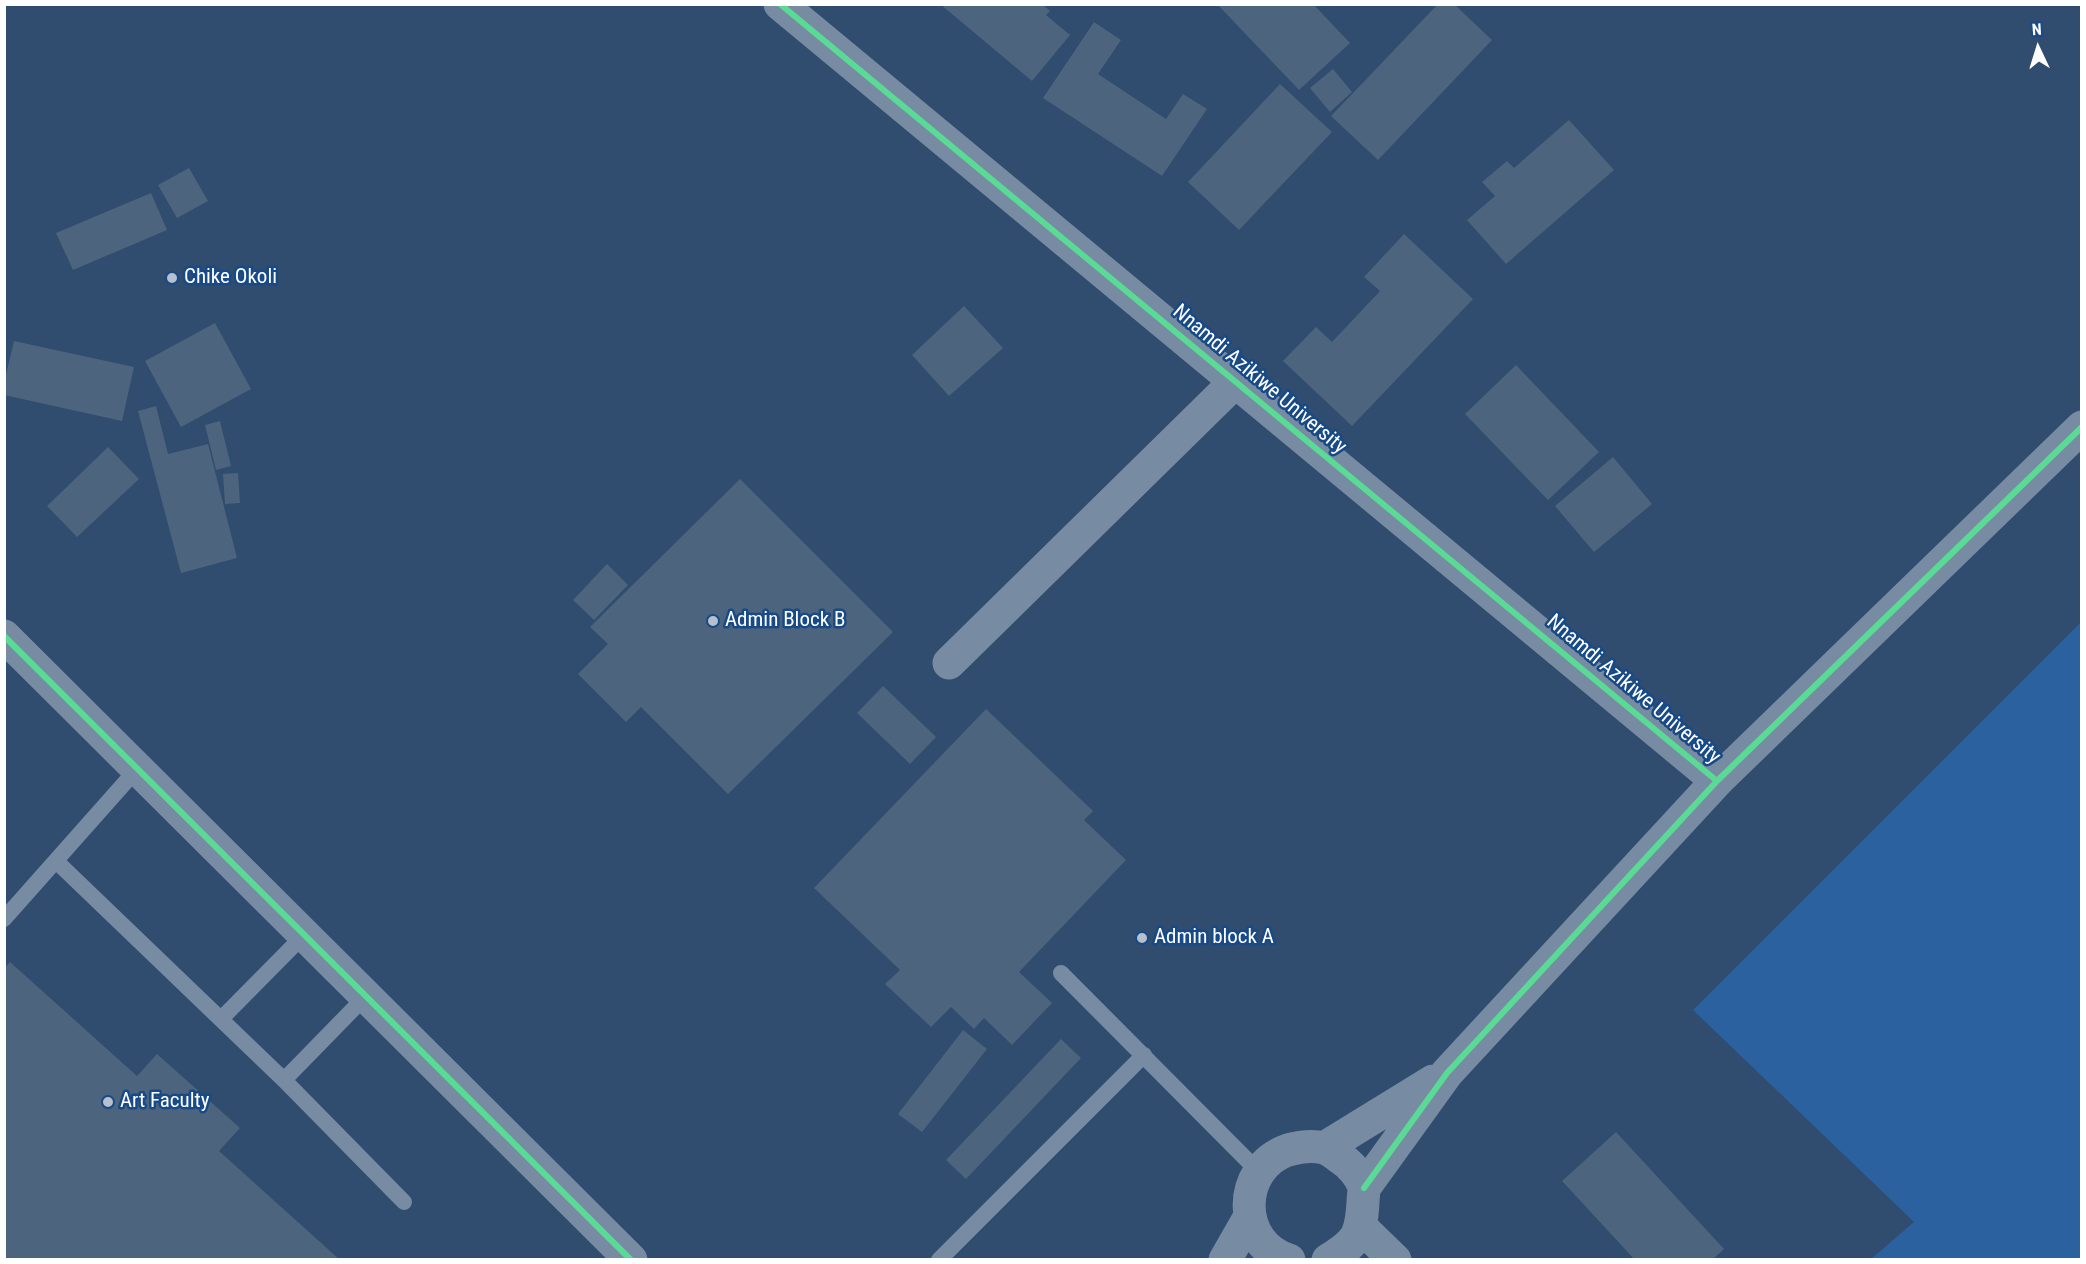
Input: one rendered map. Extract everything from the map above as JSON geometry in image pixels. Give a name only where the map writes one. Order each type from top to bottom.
[{"type":"street","name":"Nnamdi Azikiwe University","points":[[780,4],[1717,781]]},
{"type":"street","points":[[949,663],[1235,382]]},
{"type":"street","points":[[1328,1260],[1347,1248],[1362,1228],[1364,1188],[1447,1072],[1717,781],[2082,427]]},
{"type":"street","points":[[4,636],[631,1260]]},
{"type":"street","points":[[1324,1148],[1447,1072]]},
{"type":"street","points":[[1289,1260],[1278,1256],[1259,1240],[1249,1218],[1249,1194],[1258,1171],[1276,1154],[1299,1146],[1324,1148],[1349,1163],[1364,1188]]},
{"type":"street","points":[[1225,1260],[1249,1218]]},
{"type":"street","points":[[1362,1228],[1395,1260]]},
{"type":"lane","points":[[4,919],[138,768]]},
{"type":"lane","points":[[56,861],[284,1080],[404,1202]]},
{"type":"lane","points":[[221,1019],[305,934]]},
{"type":"lane","points":[[1061,973],[1258,1171]]},
{"type":"lane","points":[[284,1080],[366,996]]},
{"type":"lane","points":[[939,1260],[1144,1055]]},
{"type":"shaded area","points":[[2081,622],[2081,1259],[1871,1259],[1914,1222],[1693,1010]]},
{"type":"building","points":[[940,4],[1042,4],[1050,11],[1046,15],[1070,35],[1032,81]]},
{"type":"building","points":[[1217,4],[1313,4],[1350,43],[1299,90]]},
{"type":"building","points":[[1438,4],[1454,4],[1492,40],[1378,160],[1331,116]]},
{"type":"building","points":[[1094,22],[1121,40],[1098,74],[1166,119],[1183,94],[1207,109],[1162,176],[1043,98]]},
{"type":"building","points":[[1333,69],[1352,92],[1330,112],[1310,88]]},
{"type":"building","points":[[1280,84],[1332,132],[1239,230],[1188,182]]},
{"type":"building","points":[[1569,120],[1614,170],[1506,264],[1467,220],[1495,196],[1482,182],[1507,161],[1514,168]]},
{"type":"building","points":[[189,168],[208,201],[177,218],[158,185]]},
{"type":"building","points":[[151,193],[167,230],[73,270],[56,233]]},
{"type":"building","points":[[1404,234],[1473,299],[1352,426],[1283,361],[1316,327],[1332,342],[1380,291],[1364,277]]},
{"type":"building","points":[[964,306],[1003,348],[949,396],[912,355]]},
{"type":"building","points":[[215,323],[251,389],[181,427],[145,361]]},
{"type":"building","points":[[14,341],[134,367],[122,421],[4,395],[4,383]]},
{"type":"building","points":[[1516,365],[1599,452],[1548,500],[1465,414]]},
{"type":"building","points":[[156,406],[168,454],[208,444],[237,558],[181,573],[138,411]]},
{"type":"building","points":[[220,421],[231,466],[216,470],[205,425]]},
{"type":"building","points":[[108,447],[139,479],[77,537],[47,506]]},
{"type":"building","points":[[1613,457],[1652,504],[1594,552],[1555,506]]},
{"type":"building","points":[[238,473],[240,503],[225,504],[223,474]]},
{"type":"building","points":[[740,479],[893,632],[728,794],[641,707],[626,722],[578,674],[608,644],[590,627]]},
{"type":"building","points":[[607,564],[628,585],[594,620],[573,600]]},
{"type":"building","points":[[883,686],[936,737],[910,764],[857,713]]},
{"type":"building","points":[[986,709],[1093,811],[1084,820],[1126,860],[1019,972],[1052,1003],[1012,1045],[984,1018],[974,1029],[951,1007],[931,1027],[885,984],[900,970],[814,888]]},
{"type":"building","name":"Art Faculty","points":[[10,962],[137,1076],[157,1054],[240,1128],[219,1151],[340,1260],[4,1260],[4,968]]},
{"type":"building","points":[[963,1030],[987,1049],[922,1132],[898,1114]]},
{"type":"building","points":[[1061,1039],[1081,1058],[966,1179],[946,1160]]},
{"type":"building","points":[[1616,1132],[1724,1249],[1712,1260],[1635,1260],[1562,1181]]},
{"type":"cycle path","points":[[780,4],[1717,781]]},
{"type":"cycle path","points":[[1364,1188],[1447,1073],[1717,781],[2082,427]]},
{"type":"cycle path","points":[[4,636],[631,1260]]},
{"type":"place","name":"Chike Okoli","points":[[172,278]]},
{"type":"place","name":"Admin Block B","points":[[713,621]]},
{"type":"place","name":"Admin block A","points":[[1142,938]]},
{"type":"place","name":"Art Faculty","points":[[108,1102]]}]
